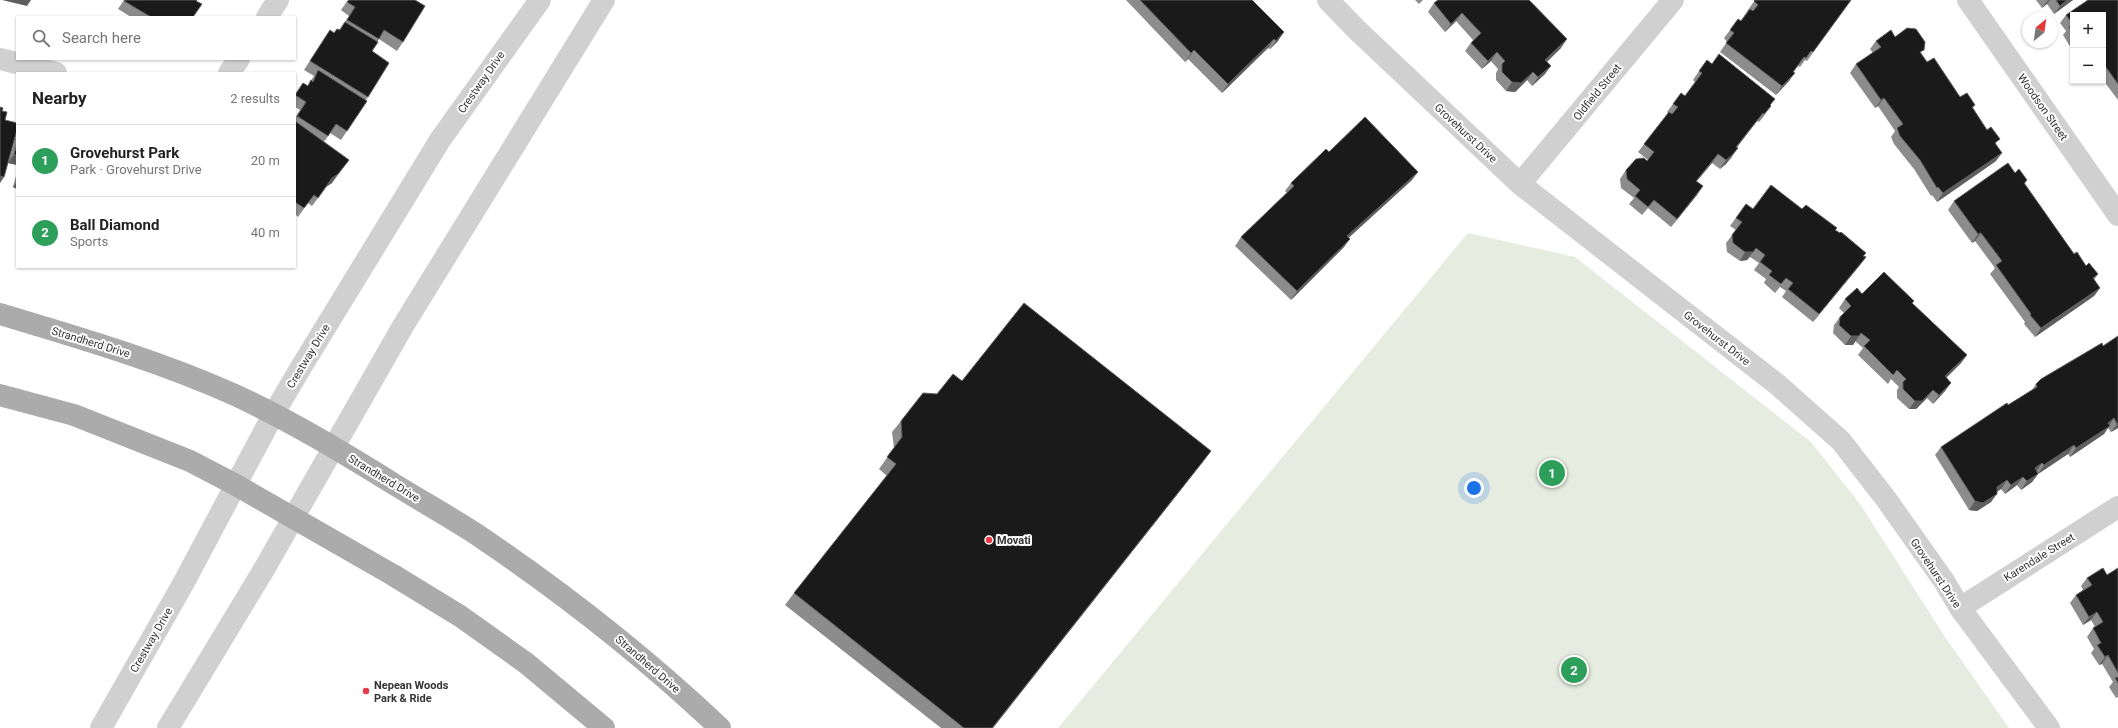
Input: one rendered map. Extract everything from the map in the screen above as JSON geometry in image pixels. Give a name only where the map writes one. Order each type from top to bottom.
[{"type":"main road","name":"Strandherd Drive","points":[[0,314],[120,350],[232,394],[274,413],[474,533],[549,586],[617,637],[720,728]]},
{"type":"main road","points":[[0,395],[74,415],[190,461],[293,516],[460,616],[526,664],[604,728]]},
{"type":"street","points":[[267,16],[278,0]]},
{"type":"street","name":"Crestway Drive","points":[[101,728],[183,584],[274,413],[440,140],[540,0]]},
{"type":"street","points":[[168,728],[263,571],[293,516],[334,448],[403,326],[604,0]]},
{"type":"street","name":"Grovehurst Drive","points":[[1328,0],[1356,29],[1520,184],[1778,384],[1841,441],[1935,568],[1960,608],[2049,728]]},
{"type":"street","name":"Oldfield Street","points":[[1520,184],[1673,0]]},
{"type":"street","name":"Woodson Street","points":[[1968,0],[2118,215]]},
{"type":"street","points":[[0,59],[52,72]]},
{"type":"street","points":[[230,72],[237,60]]},
{"type":"street","name":"Karendale Street","points":[[1960,608],[2118,507]]},
{"type":"shaded area","points":[[1468,233],[1575,257],[1811,442],[1860,504],[1945,637],[2009,728],[1058,728]]},
{"type":"building","points":[[197,0],[196,1],[202,4],[194,16],[149,16],[124,1]]},
{"type":"building","points":[[349,0],[415,0],[425,6],[403,42],[384,30],[379,39],[347,20],[355,7],[347,2]]},
{"type":"building","points":[[1140,0],[1252,0],[1284,32],[1276,41],[1274,39],[1228,84],[1194,50],[1191,53]]},
{"type":"building","points":[[1438,0],[1529,0],[1567,39],[1545,60],[1551,66],[1538,77],[1533,72],[1521,83],[1512,82],[1502,72],[1502,64],[1505,61],[1497,52],[1488,61],[1471,43],[1481,33],[1462,13],[1451,24],[1434,3]]},
{"type":"building","points":[[1851,0],[1813,52],[1811,51],[1806,58],[1804,57],[1793,72],[1795,73],[1782,86],[1726,43],[1734,33],[1730,30],[1738,19],[1741,21],[1750,9],[1753,11],[1758,5],[1754,1]]},
{"type":"building","points":[[2056,0],[2067,0],[2060,6]]},
{"type":"building","points":[[2088,0],[2118,0],[2118,84],[2106,67],[2106,12],[2070,12]]},
{"type":"building","points":[[2070,12],[2070,20],[2066,15]]},
{"type":"building","points":[[345,22],[378,42],[372,51],[389,63],[368,97],[310,61],[330,30],[334,33],[337,29],[340,30]]},
{"type":"building","points":[[1907,28],[1916,29],[1925,42],[1924,50],[1920,52],[1927,62],[1934,58],[1960,97],[1967,93],[1975,105],[1972,107],[1987,130],[1991,127],[2000,139],[1995,143],[2002,153],[1943,193],[1938,187],[1937,188],[1920,160],[1900,136],[1897,128],[1903,124],[1884,98],[1881,100],[1856,64],[1881,47],[1876,41],[1891,30],[1895,37]]},
{"type":"building","points":[[1719,54],[1775,99],[1770,105],[1771,106],[1764,114],[1763,113],[1736,147],[1738,148],[1732,155],[1726,160],[1718,154],[1696,181],[1703,186],[1677,219],[1654,200],[1648,207],[1635,196],[1640,190],[1627,179],[1626,170],[1636,159],[1644,158],[1647,161],[1654,152],[1644,144],[1669,112],[1672,114],[1678,107],[1673,104],[1681,93],[1685,96],[1702,73],[1699,71],[1707,60],[1712,64]]},
{"type":"building","points":[[318,70],[367,101],[347,131],[336,124],[328,136],[297,116],[306,102],[296,96],[296,94],[303,83],[308,86],[311,80],[313,82]]},
{"type":"building","points":[[0,107],[3,108],[2,111],[7,112],[5,120],[16,123],[16,134],[4,177],[0,176]]},
{"type":"building","points":[[1365,117],[1418,172],[1347,236],[1350,239],[1297,291],[1241,237],[1294,186],[1291,183],[1326,149],[1329,152]]},
{"type":"building","points":[[296,122],[349,160],[338,174],[332,178],[318,198],[314,195],[304,208],[296,203]]},
{"type":"building","points":[[2008,163],[2015,173],[2019,169],[2027,180],[2024,183],[2074,254],[2077,252],[2086,266],[2089,263],[2098,274],[2093,278],[2100,288],[2041,328],[2030,315],[2031,314],[1996,265],[2002,261],[1981,233],[1978,234],[1954,201]]},
{"type":"building","points":[[1771,185],[1802,209],[1806,205],[1837,228],[1835,230],[1840,233],[1841,232],[1866,253],[1863,256],[1866,257],[1819,314],[1788,289],[1793,283],[1786,278],[1781,284],[1769,275],[1772,271],[1760,262],[1765,255],[1756,248],[1753,252],[1745,252],[1733,243],[1732,235],[1742,222],[1736,218],[1746,204],[1753,209]]},
{"type":"building","points":[[1884,272],[1914,301],[1912,303],[1967,355],[1945,376],[1951,383],[1939,395],[1933,390],[1922,401],[1915,401],[1903,389],[1903,382],[1906,379],[1897,370],[1893,375],[1864,346],[1870,340],[1861,333],[1859,336],[1851,336],[1839,325],[1840,317],[1851,306],[1845,299],[1857,288],[1862,294]]},
{"type":"building","name":"Movati","points":[[1024,303],[1211,451],[992,728],[964,728],[794,593],[896,464],[887,457],[902,437],[901,421],[923,393],[937,394],[953,374],[962,381]]},
{"type":"building","points":[[2118,336],[2118,423],[2117,424],[2114,418],[2108,423],[2110,426],[2076,448],[2074,445],[2044,465],[2042,463],[2035,468],[2038,474],[2027,481],[2023,477],[2011,485],[2007,480],[1997,487],[1997,494],[1983,503],[1975,501],[1941,447],[2007,403],[2008,405],[2037,387],[2036,384],[2041,379],[2102,343],[2103,346]]},
{"type":"building","points":[[2103,568],[2107,575],[2118,568],[2118,673],[2108,655],[2105,657],[2097,645],[2101,643],[2093,628],[2103,622],[2097,612],[2089,617],[2076,595],[2092,585],[2087,578]]},
{"type":"place","name":"Grovehurst Park","points":[[1552,473]]},
{"type":"place","name":"Movati","points":[[989,540]]},
{"type":"place","name":"Ball Diamond","points":[[1574,670]]},
{"type":"place","name":"Nepean Woods Park & Ride","points":[[366,691]]}]
